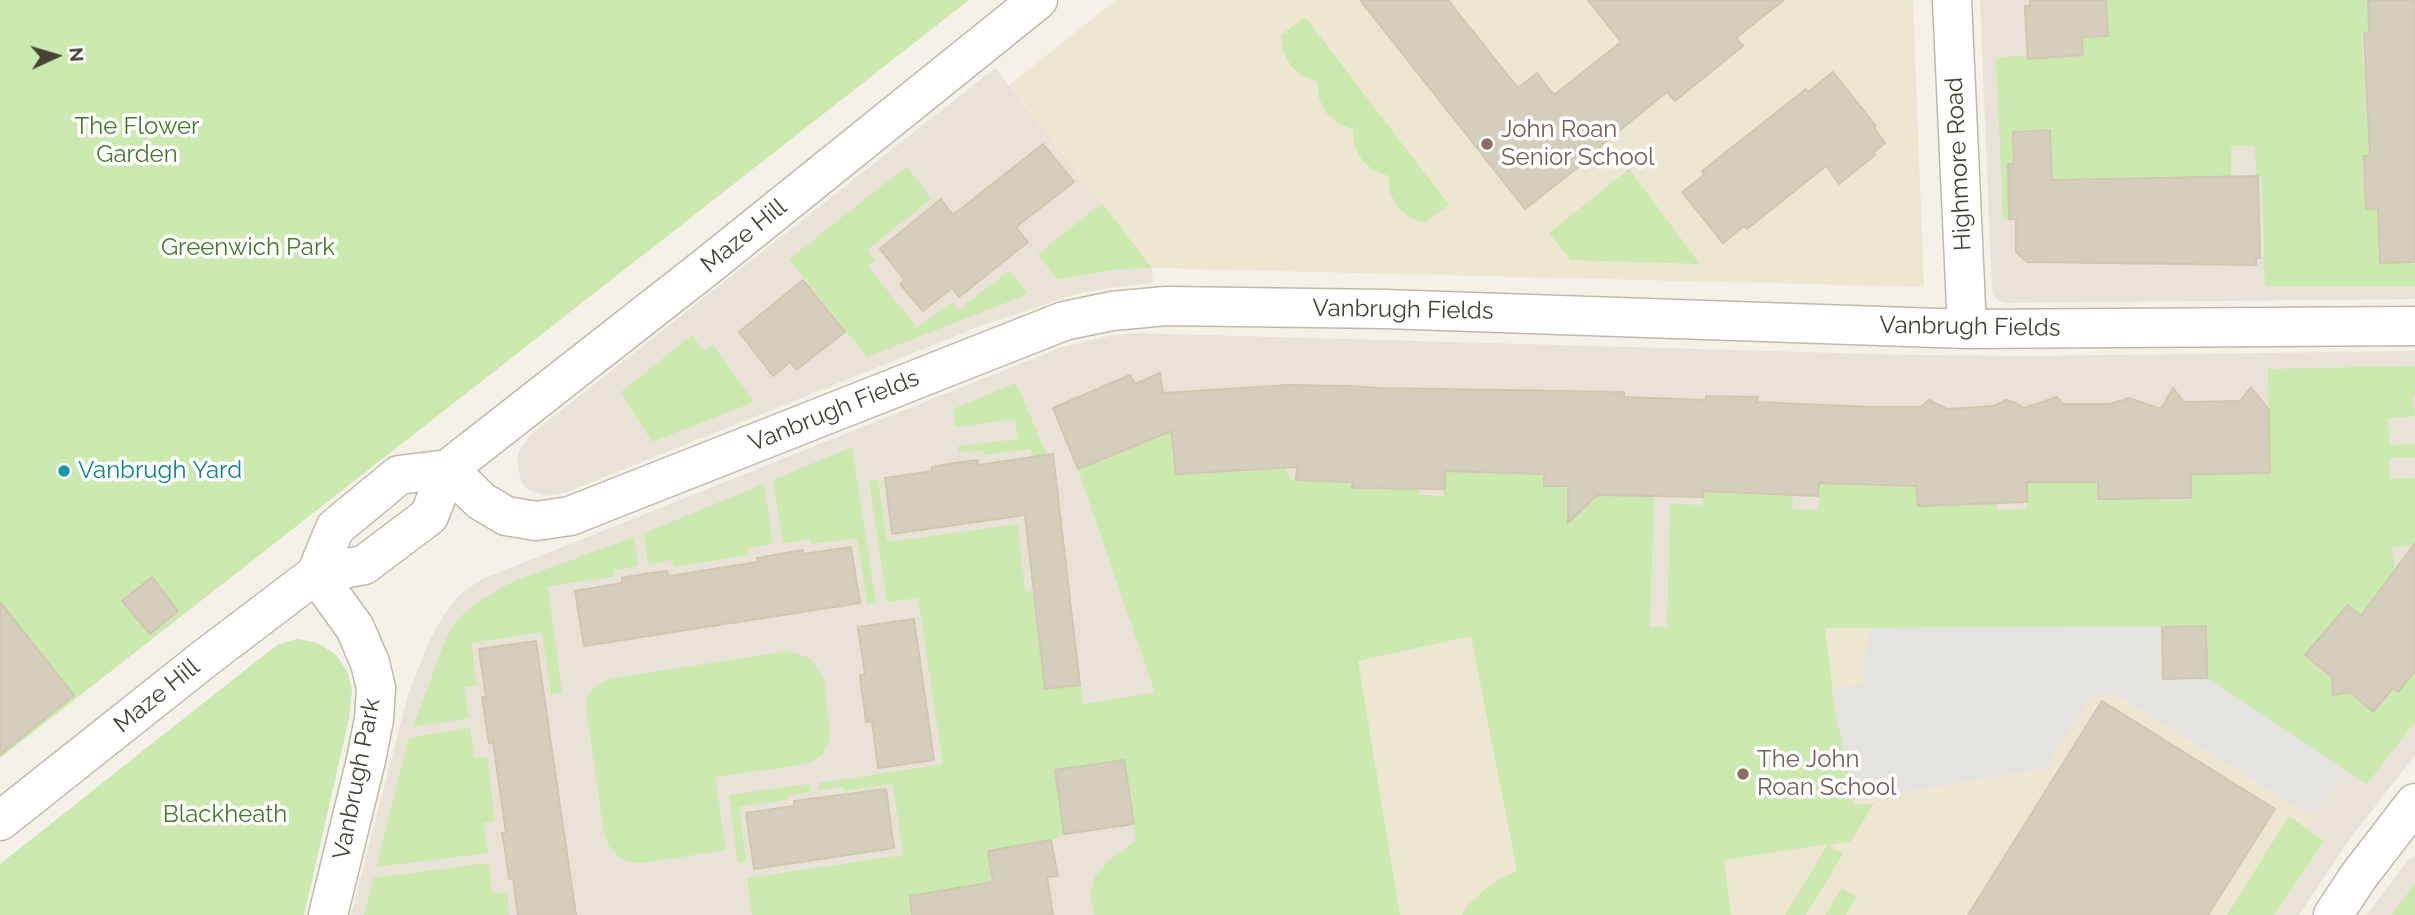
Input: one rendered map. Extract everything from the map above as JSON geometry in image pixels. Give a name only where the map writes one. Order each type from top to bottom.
[{"type":"street","name":"Maze Hill","points":[[0,821],[316,574],[364,565],[429,516],[448,469],[716,259],[1038,0]]},
{"type":"street","name":"Highmore Road","points":[[1952,0],[1967,329]]},
{"type":"street","name":"Vanbrugh Fields","points":[[448,469],[481,501],[506,516],[536,521],[570,516],[1064,321],[1112,311],[1166,306],[1385,309],[1967,329],[2415,326]]},
{"type":"street","points":[[316,574],[335,528],[399,475],[448,469]]},
{"type":"street","name":"Vanbrugh Park","points":[[316,574],[355,628],[370,663],[376,688],[374,719],[366,760],[328,915]]},
{"type":"street","points":[[2333,915],[2358,877],[2414,808]]},
{"type":"shaded area","name":"John Roan Senior School","points":[[1116,0],[1913,0],[1924,287],[1152,268],[1009,85]]},
{"type":"shaded area","points":[[1980,0],[2415,0],[2415,299],[2006,303],[1997,300],[1992,290]]},
{"type":"shaded area","points":[[995,68],[1152,268],[1153,283],[1076,294],[983,325],[567,492],[547,496],[528,490],[521,482],[517,462],[519,451],[530,435]]},
{"type":"shaded area","points":[[1134,333],[1910,355],[2415,351],[2415,755],[2349,840],[2299,915],[351,915],[408,695],[430,639],[459,595],[482,579],[1060,348]]},
{"type":"shaded area","points":[[2206,626],[2207,678],[2345,770],[2314,818],[2114,693],[2090,698],[2045,768],[1853,801],[1832,689],[1861,684],[1871,628]]},
{"type":"shaded area","name":"The John Roan School","points":[[2094,627],[2207,678],[2345,770],[2308,829],[2324,841],[2274,915],[1167,915],[1132,697],[1358,661],[1471,636],[1788,628]]},
{"type":"shaded area","points":[[2415,855],[2415,915],[2367,915],[2407,861]]},
{"type":"green space","name":"Greenwich Park","points":[[0,0],[969,0],[0,758]]},
{"type":"green space","points":[[2106,0],[2368,0],[2369,24],[2403,32],[2362,34],[2363,65],[2415,63],[2368,113],[2369,144],[2407,143],[2407,154],[2365,156],[2366,208],[2385,208],[2379,243],[2380,263],[2415,262],[2415,286],[2265,286],[2262,177],[2256,177],[2255,146],[2231,146],[2231,178],[2137,201],[2136,177],[2087,179],[2041,198],[2040,163],[2008,164],[2009,219],[2003,219],[1996,58],[2028,55],[2029,59],[2082,55],[2082,37],[2108,36]]},
{"type":"green space","points":[[1305,17],[1449,205],[1425,223],[1410,218],[1397,207],[1390,192],[1389,176],[1374,171],[1362,160],[1354,145],[1353,129],[1338,124],[1326,113],[1319,98],[1317,82],[1302,76],[1291,66],[1283,51],[1281,35]]},
{"type":"green space","points":[[907,166],[931,199],[867,250],[875,260],[868,266],[917,328],[952,302],[958,310],[1009,271],[1028,294],[867,357],[789,259]]},
{"type":"green space","points":[[1629,169],[1700,264],[1571,260],[1549,233]]},
{"type":"green space","points":[[1102,203],[1152,268],[1119,269],[1057,279],[1038,254]]},
{"type":"green space","points":[[692,335],[704,352],[713,345],[754,402],[652,442],[621,392]]},
{"type":"green space","points":[[2415,366],[2415,416],[2388,418],[2389,445],[2415,444],[2415,457],[2389,458],[2390,479],[2415,478],[2415,545],[2392,547],[2394,568],[2403,568],[2382,587],[2367,607],[2379,632],[2348,605],[2305,655],[2332,677],[2332,684],[2343,693],[2350,692],[2373,711],[2393,688],[2398,692],[2409,678],[2405,674],[2415,662],[2415,722],[2367,784],[2207,678],[2205,626],[1825,628],[1837,726],[1841,733],[1854,805],[1874,803],[1851,841],[1829,845],[1843,854],[1806,915],[1785,915],[1828,844],[1724,860],[1731,915],[1462,915],[1483,891],[1499,879],[1517,871],[1471,636],[1358,661],[1400,915],[1094,915],[1090,893],[1095,877],[1107,862],[1136,840],[1124,761],[1064,834],[1052,840],[988,851],[993,882],[965,887],[969,915],[752,915],[747,878],[903,855],[893,784],[845,791],[843,787],[819,790],[819,783],[943,764],[918,598],[887,602],[869,480],[878,479],[887,542],[1018,524],[1025,592],[1033,591],[1045,689],[1080,685],[1083,704],[1155,693],[1078,469],[1171,428],[1172,458],[1176,474],[1285,467],[1290,479],[1323,481],[1352,462],[1352,488],[1418,483],[1419,495],[1444,496],[1445,471],[1544,474],[1544,486],[1568,486],[1596,473],[1654,496],[1650,627],[1667,627],[1670,504],[1703,505],[1704,478],[1793,494],[1792,509],[1818,510],[1819,483],[1916,487],[1918,506],[1995,484],[1997,510],[2027,509],[2028,477],[2098,476],[2099,499],[2143,499],[2161,475],[2161,501],[2190,500],[2191,474],[2270,473],[2268,369]]},
{"type":"green space","points":[[1016,383],[1047,455],[1063,522],[1040,525],[1031,449],[984,455],[983,450],[959,453],[958,446],[1018,439],[1015,419],[955,427],[953,409]]},
{"type":"green space","points":[[852,447],[876,603],[867,604],[857,538],[811,544],[810,539],[783,543],[773,480]]},
{"type":"green space","points":[[764,484],[773,544],[748,548],[749,555],[674,567],[672,560],[648,564],[644,533]]},
{"type":"green space","points":[[634,537],[638,566],[613,570],[614,577],[548,586],[562,693],[551,695],[542,632],[471,643],[477,685],[464,687],[469,718],[413,727],[444,643],[454,624],[466,611],[514,581]]},
{"type":"green space","name":"Blackheath","points":[[298,639],[318,643],[336,655],[347,671],[352,689],[349,719],[304,915],[0,915],[0,864],[264,655],[279,644]]},
{"type":"green space","points":[[790,651],[811,659],[824,679],[830,730],[828,744],[822,755],[812,762],[800,765],[715,777],[726,850],[643,863],[629,862],[618,856],[609,846],[604,833],[587,714],[586,701],[591,691],[612,678]]},
{"type":"green space","points":[[470,727],[474,758],[487,757],[495,821],[483,823],[488,853],[376,867],[409,738]]},
{"type":"green space","points":[[809,784],[810,792],[788,795],[788,800],[739,807],[746,862],[738,863],[729,795]]},
{"type":"green space","points":[[2289,816],[2324,841],[2274,915],[2227,915]]},
{"type":"green space","points":[[488,863],[493,894],[507,892],[509,915],[364,915],[373,878]]},
{"type":"green space","points":[[2415,883],[2415,915],[2392,915]]},
{"type":"green space","points":[[1842,888],[1857,897],[1846,915],[1825,915]]},
{"type":"building","points":[[1360,0],[1448,0],[1518,88],[1537,73],[1554,95],[1621,42],[1588,0],[1784,0],[1736,38],[1743,46],[1675,101],[1667,92],[1525,209]]},
{"type":"building","points":[[2030,0],[2106,0],[2108,36],[2082,37],[2083,55],[2028,59],[2025,6],[2030,6]]},
{"type":"building","points":[[2368,0],[2415,0],[2415,262],[2380,263],[2378,208],[2366,209],[2364,156],[2370,156],[2364,34],[2369,33]]},
{"type":"building","points":[[1833,72],[1876,126],[1874,128],[1885,143],[1873,153],[1875,155],[1839,184],[1826,166],[1747,229],[1744,226],[1723,243],[1682,192],[1704,175],[1702,171],[1806,89],[1808,92]]},
{"type":"building","points":[[2050,130],[2052,180],[2258,176],[2260,258],[2256,258],[2256,265],[2027,262],[2016,252],[2016,219],[2009,219],[2008,164],[2014,164],[2013,132]]},
{"type":"building","points":[[1043,144],[1074,182],[1016,227],[1028,242],[959,297],[952,288],[923,311],[900,284],[905,280],[880,249],[941,199],[953,215]]},
{"type":"building","points":[[803,280],[845,332],[796,370],[790,362],[773,376],[739,332]]},
{"type":"building","points":[[1160,373],[1163,393],[1288,385],[1350,386],[1624,392],[1624,397],[1706,400],[1706,396],[1758,397],[1757,402],[1870,407],[1921,407],[1929,400],[1947,409],[1994,406],[2006,400],[2024,408],[2057,397],[2063,404],[2110,404],[2129,398],[2161,409],[2173,388],[2184,402],[2240,401],[2251,387],[2269,410],[2270,473],[2191,474],[2191,498],[2098,499],[2098,482],[2027,482],[2027,502],[1918,506],[1916,486],[1819,483],[1818,496],[1703,491],[1703,497],[1597,495],[1568,523],[1568,486],[1544,486],[1544,474],[1445,471],[1445,489],[1352,488],[1352,482],[1296,480],[1297,467],[1176,474],[1171,431],[1078,469],[1053,408],[1130,375],[1135,384]]},
{"type":"building","points":[[1053,454],[1080,685],[1045,689],[1025,515],[892,534],[885,478],[932,471],[932,467],[954,463],[977,460],[978,465]]},
{"type":"building","points":[[2415,543],[2415,671],[2398,692],[2393,688],[2373,712],[2350,692],[2333,695],[2332,677],[2305,655],[2348,605],[2361,616]]},
{"type":"building","points":[[851,547],[860,603],[584,646],[575,591],[622,583],[622,578],[644,574],[667,571],[669,576],[758,562],[757,558],[803,550],[804,554]]},
{"type":"building","points":[[152,577],[178,611],[150,634],[122,601]]},
{"type":"building","points":[[0,602],[74,695],[0,755]]},
{"type":"building","points":[[914,619],[934,760],[878,768],[872,721],[866,722],[860,675],[865,675],[858,627]]},
{"type":"building","points":[[2206,626],[2207,678],[2163,679],[2162,627]]},
{"type":"building","points":[[536,641],[576,915],[518,915],[513,878],[509,879],[502,833],[506,833],[493,742],[489,743],[482,697],[486,697],[479,649]]},
{"type":"building","points":[[2102,701],[2275,809],[2208,915],[1968,915]]},
{"type":"building","points":[[1124,760],[1134,824],[1064,834],[1055,770]]},
{"type":"building","points":[[886,789],[894,848],[754,869],[746,813],[794,806],[794,801]]},
{"type":"building","points":[[1051,840],[1058,876],[1047,877],[1053,915],[912,915],[910,896],[993,882],[988,851]]},
{"type":"place","name":"John Roan Senior School","points":[[1487,144]]},
{"type":"place","name":"Vanbrugh Yard","points":[[64,471]]},
{"type":"place","name":"The John Roan School","points":[[1743,774]]},
{"type":"park label","name":"The Flower Garden","points":[[137,141]]}]
